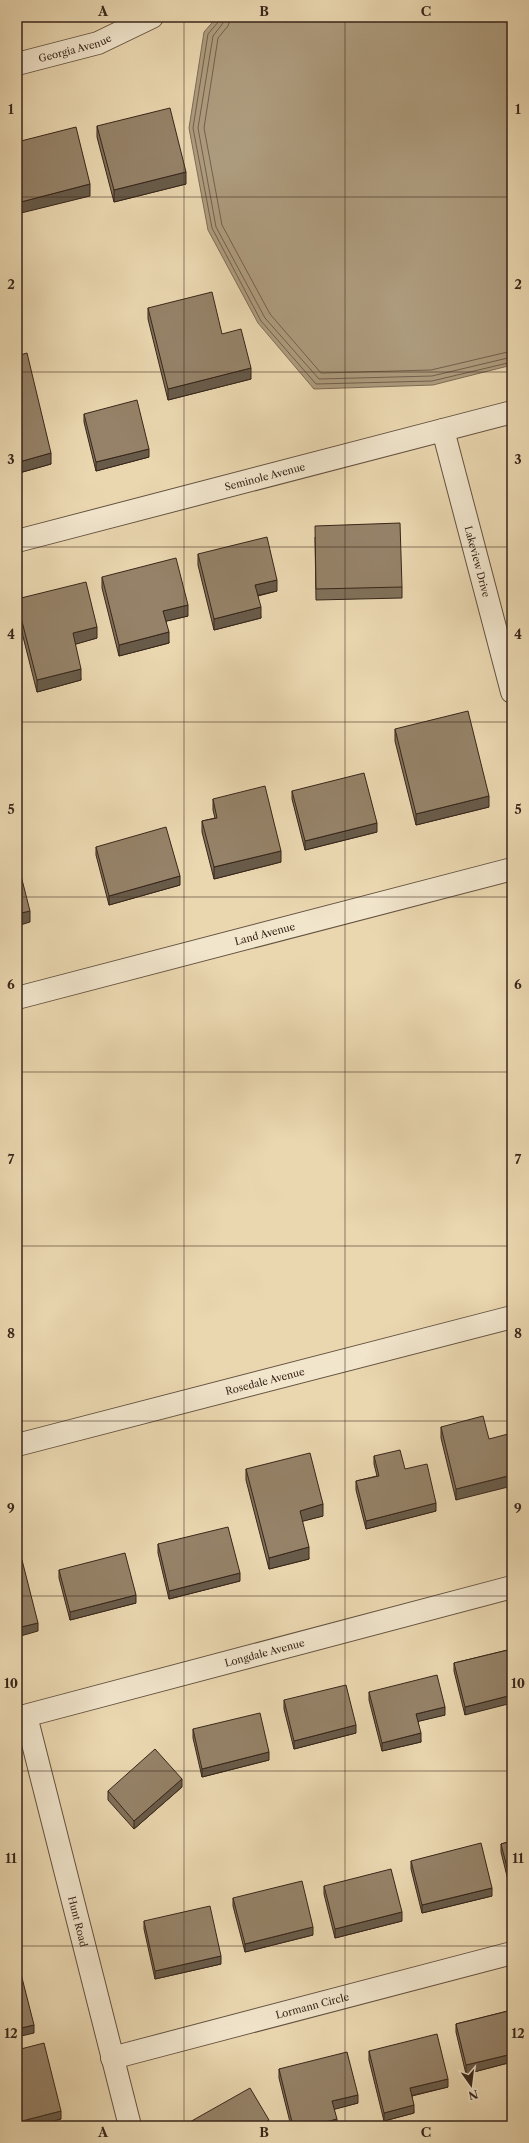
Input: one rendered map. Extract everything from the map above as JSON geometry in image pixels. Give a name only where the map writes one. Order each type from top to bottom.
[{"type":"street","name":"Georgia Avenue","points":[[17,64],[98,43],[152,17]]},
{"type":"street","name":"Seminole Avenue","points":[[17,541],[512,412]]},
{"type":"street","name":"Lakeview Drive","points":[[443,430],[512,692]]},
{"type":"street","name":"Land Avenue","points":[[17,998],[512,869]]},
{"type":"street","name":"Rosedale Avenue","points":[[17,1445],[512,1317]]},
{"type":"street","name":"Longdale Avenue","points":[[22,1717],[512,1587]]},
{"type":"street","name":"Hunt Road","points":[[22,1717],[130,2126]]},
{"type":"street","name":"Lormann Circle","points":[[112,2058],[512,1953]]},
{"type":"water","points":[[217,17],[512,17],[512,365],[433,385],[314,389],[258,323],[208,230],[189,128],[204,32]]},
{"type":"building","points":[[170,108],[186,172],[114,190],[97,126]]},
{"type":"building","points":[[76,127],[90,184],[17,203],[17,142]]},
{"type":"building","points":[[212,292],[222,334],[241,329],[251,368],[168,389],[148,308]]},
{"type":"building","points":[[27,353],[51,453],[19,462],[17,452],[17,356]]},
{"type":"building","points":[[137,400],[149,449],[96,462],[84,414]]},
{"type":"building","points":[[400,523],[402,587],[316,589],[315,526]]},
{"type":"building","points":[[267,537],[277,580],[255,585],[261,607],[214,619],[198,554]]},
{"type":"building","points":[[176,558],[188,605],[163,611],[169,632],[119,645],[102,577]]},
{"type":"building","points":[[86,582],[97,627],[73,633],[81,669],[37,680],[17,599]]},
{"type":"building","points":[[468,711],[489,796],[416,814],[395,729]]},
{"type":"building","points":[[364,773],[377,823],[305,841],[292,791]]},
{"type":"building","points":[[265,786],[281,851],[214,867],[202,821],[217,818],[213,799]]},
{"type":"building","points":[[166,827],[180,876],[109,896],[96,847]]},
{"type":"building","points":[[17,860],[30,911],[17,914]]},
{"type":"building","points":[[483,1416],[489,1439],[512,1433],[512,1475],[456,1489],[441,1427]]},
{"type":"building","points":[[400,1450],[405,1469],[427,1464],[436,1503],[366,1521],[356,1481],[379,1476],[374,1456]]},
{"type":"building","points":[[310,1453],[323,1504],[300,1511],[309,1547],[269,1558],[246,1469]]},
{"type":"building","points":[[228,1527],[240,1573],[169,1591],[158,1544]]},
{"type":"building","points":[[125,1553],[136,1595],[70,1612],[59,1570]]},
{"type":"building","points":[[22,1560],[38,1623],[17,1628],[17,1561]]},
{"type":"building","points":[[512,1649],[512,1695],[465,1707],[454,1663]]},
{"type":"building","points":[[437,1675],[445,1707],[416,1714],[421,1733],[382,1743],[369,1692]]},
{"type":"building","points":[[346,1685],[356,1725],[294,1741],[284,1700]]},
{"type":"building","points":[[260,1713],[269,1752],[202,1769],[193,1729]]},
{"type":"building","points":[[155,1749],[182,1779],[134,1821],[108,1791]]},
{"type":"building","points":[[512,1841],[512,1879],[510,1879],[501,1844]]},
{"type":"building","points":[[481,1843],[492,1888],[422,1905],[411,1861]]},
{"type":"building","points":[[391,1869],[402,1912],[335,1929],[324,1886]]},
{"type":"building","points":[[302,1881],[313,1927],[245,1944],[233,1898]]},
{"type":"building","points":[[210,1906],[221,1956],[155,1971],[144,1921]]},
{"type":"building","points":[[21,1974],[34,2025],[17,2029],[17,1975]]},
{"type":"building","points":[[512,2010],[512,2054],[466,2065],[456,2024]]},
{"type":"building","points":[[437,2034],[448,2079],[410,2088],[414,2105],[384,2113],[369,2051]]},
{"type":"building","points":[[44,2043],[61,2111],[22,2121],[17,2102],[17,2050]]},
{"type":"building","points":[[347,2052],[358,2095],[332,2101],[337,2119],[310,2126],[293,2126],[279,2069]]},
{"type":"building","points":[[250,2088],[269,2120],[257,2126],[190,2126],[188,2123]]}]
